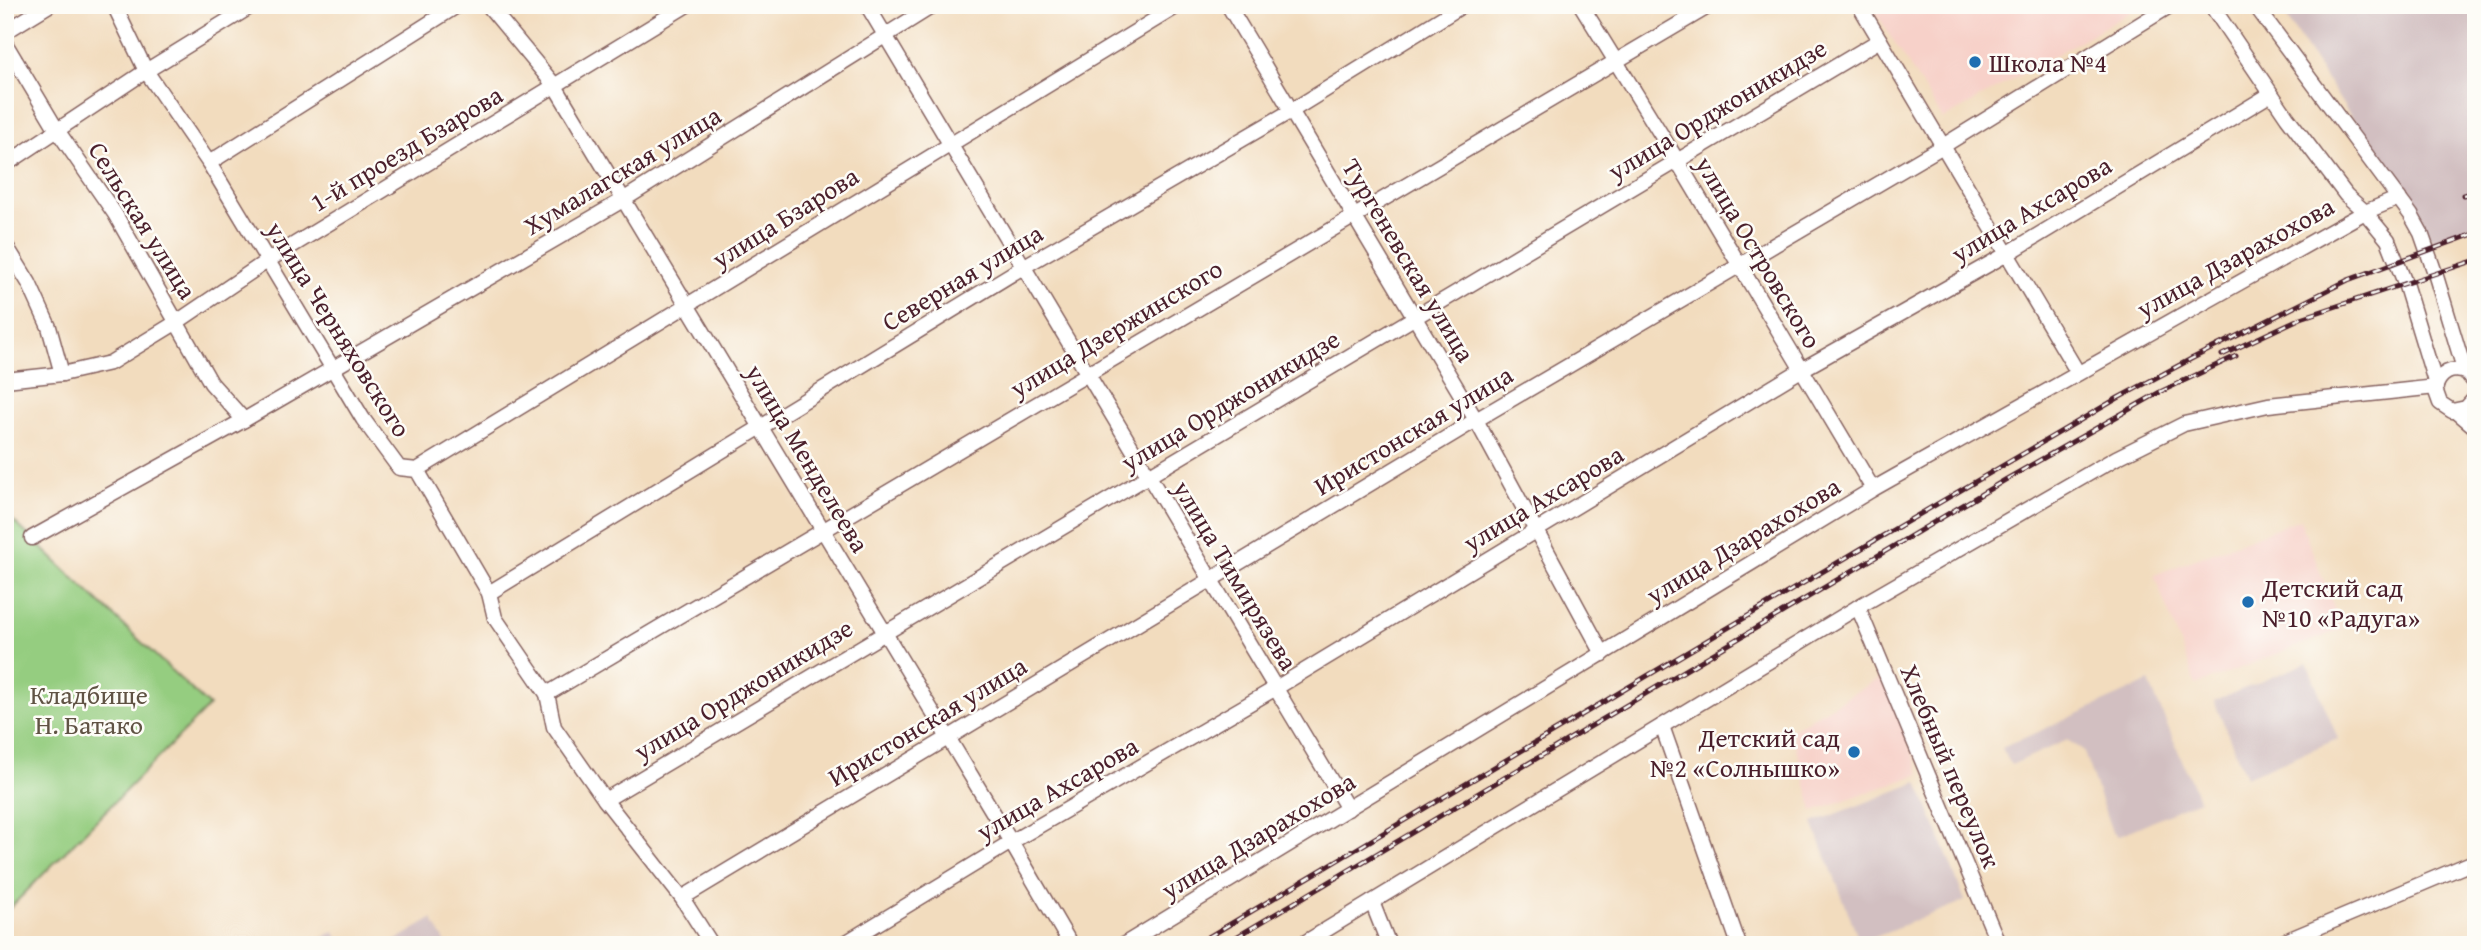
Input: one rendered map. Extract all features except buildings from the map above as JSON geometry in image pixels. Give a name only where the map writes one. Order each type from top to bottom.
[{"type":"street","points":[[5,32],[49,5]]},
{"type":"street","name":"улица Черняховского","points":[[114,5],[146,71],[209,163],[363,419],[399,468],[417,470],[489,593],[495,618],[547,694],[554,727],[605,800],[682,898],[712,945]]},
{"type":"street","points":[[5,165],[146,71],[253,5]]},
{"type":"street","points":[[209,163],[458,5]]},
{"type":"street","name":"улица Менделеева","points":[[488,5],[555,86],[1012,842],[1071,945]]},
{"type":"street","name":"1-й проезд Бзарова","points":[[5,380],[62,374],[110,363],[177,323],[267,261],[687,5]]},
{"type":"street","name":"улица Тимирязева","points":[[867,5],[1348,809]]},
{"type":"street","name":"Хумалагская улица","points":[[32,538],[244,420],[623,200],[934,5]]},
{"type":"street","name":"улица Бзарова","points":[[417,470],[1179,5]]},
{"type":"street","name":"Тургеневская улица","points":[[1228,5],[1476,420],[1603,654]]},
{"type":"street","name":"Северная улица","points":[[489,593],[1023,267],[1290,111],[1463,5]]},
{"type":"street","name":"улица Островского","points":[[1581,5],[1873,489]]},
{"type":"street","name":"улица Дзержинского","points":[[547,694],[1711,5]]},
{"type":"street","points":[[1859,5],[2078,373]]},
{"type":"street","name":"Иристонская улица","points":[[682,898],[947,736],[1476,420],[1943,146],[2171,5]]},
{"type":"street","points":[[2211,5],[2271,94],[2346,195],[2365,212],[2392,246],[2437,391],[2446,408],[2456,411],[2476,428]]},
{"type":"street","points":[[2255,5],[2399,198],[2421,233],[2472,377]]},
{"type":"street","name":"улица Орджоникидзе","points":[[605,800],[1880,40]]},
{"type":"street","name":"Сельская улица","points":[[5,43],[57,131],[114,215],[211,383],[244,420]]},
{"type":"street","name":"улица Ахсарова","points":[[842,945],[1276,688],[1801,370],[2007,254],[2271,94]]},
{"type":"street","name":"улица Дзарахохова","points":[[1123,945],[1873,489],[2365,212],[2399,198]]},
{"type":"street","points":[[5,244],[29,283],[49,327],[62,374]]},
{"type":"street","points":[[2437,391],[2441,376],[2449,371],[2472,377]]},
{"type":"street","points":[[1301,945],[1858,607],[2105,464],[2184,424],[2268,405],[2408,390],[2437,391]]},
{"type":"street","points":[[2456,411],[2469,406],[2476,397]]},
{"type":"street","name":"Хлебный переулок","points":[[1858,607],[1999,945]]},
{"type":"street","points":[[1662,726],[1740,945]]},
{"type":"street","points":[[2276,945],[2476,861]]},
{"type":"street","points":[[1373,902],[1389,945]]},
{"type":"shaded area","name":"Школа №4","points":[[1871,5],[2143,5],[1943,119]]},
{"type":"shaded area","points":[[2278,5],[2476,5],[2476,224],[2432,241]]},
{"type":"shaded area","name":"Детский сад №10 «Радуга»","points":[[2300,519],[2342,629],[2196,685],[2154,575]]},
{"type":"shaded area","points":[[2307,663],[2338,739],[2246,777],[2214,701]]},
{"type":"shaded area","name":"Детский сад №2 «Солнышко»","points":[[1883,676],[1920,774],[1813,811],[1791,730]]},
{"type":"shaded area","points":[[2149,682],[2199,800],[2118,836],[2112,832],[2083,750],[2067,740],[2011,765],[2002,748]]},
{"type":"shaded area","points":[[1918,782],[1965,901],[1860,942],[1813,823]]},
{"type":"shaded area","points":[[432,919],[447,945],[388,945]]},
{"type":"shaded area","points":[[334,931],[342,945],[314,945],[314,943]]},
{"type":"green space","name":"Кладбище Н. Батако","points":[[5,513],[209,706],[5,913]]},
{"type":"railway","points":[[2463,195],[2476,192]]},
{"type":"railway","points":[[1195,945],[2118,398],[2348,280],[2476,233]]},
{"type":"railway","points":[[2222,355],[2301,318],[2476,260]]},
{"type":"railway","points":[[1223,945],[2005,480],[2160,392],[2236,356]]},
{"type":"place","name":"Школа №4","points":[[1975,62]]},
{"type":"place","name":"Детский сад №10 «Радуга»","points":[[2248,602]]},
{"type":"place","name":"Детский сад №2 «Солнышко»","points":[[1854,752]]}]
